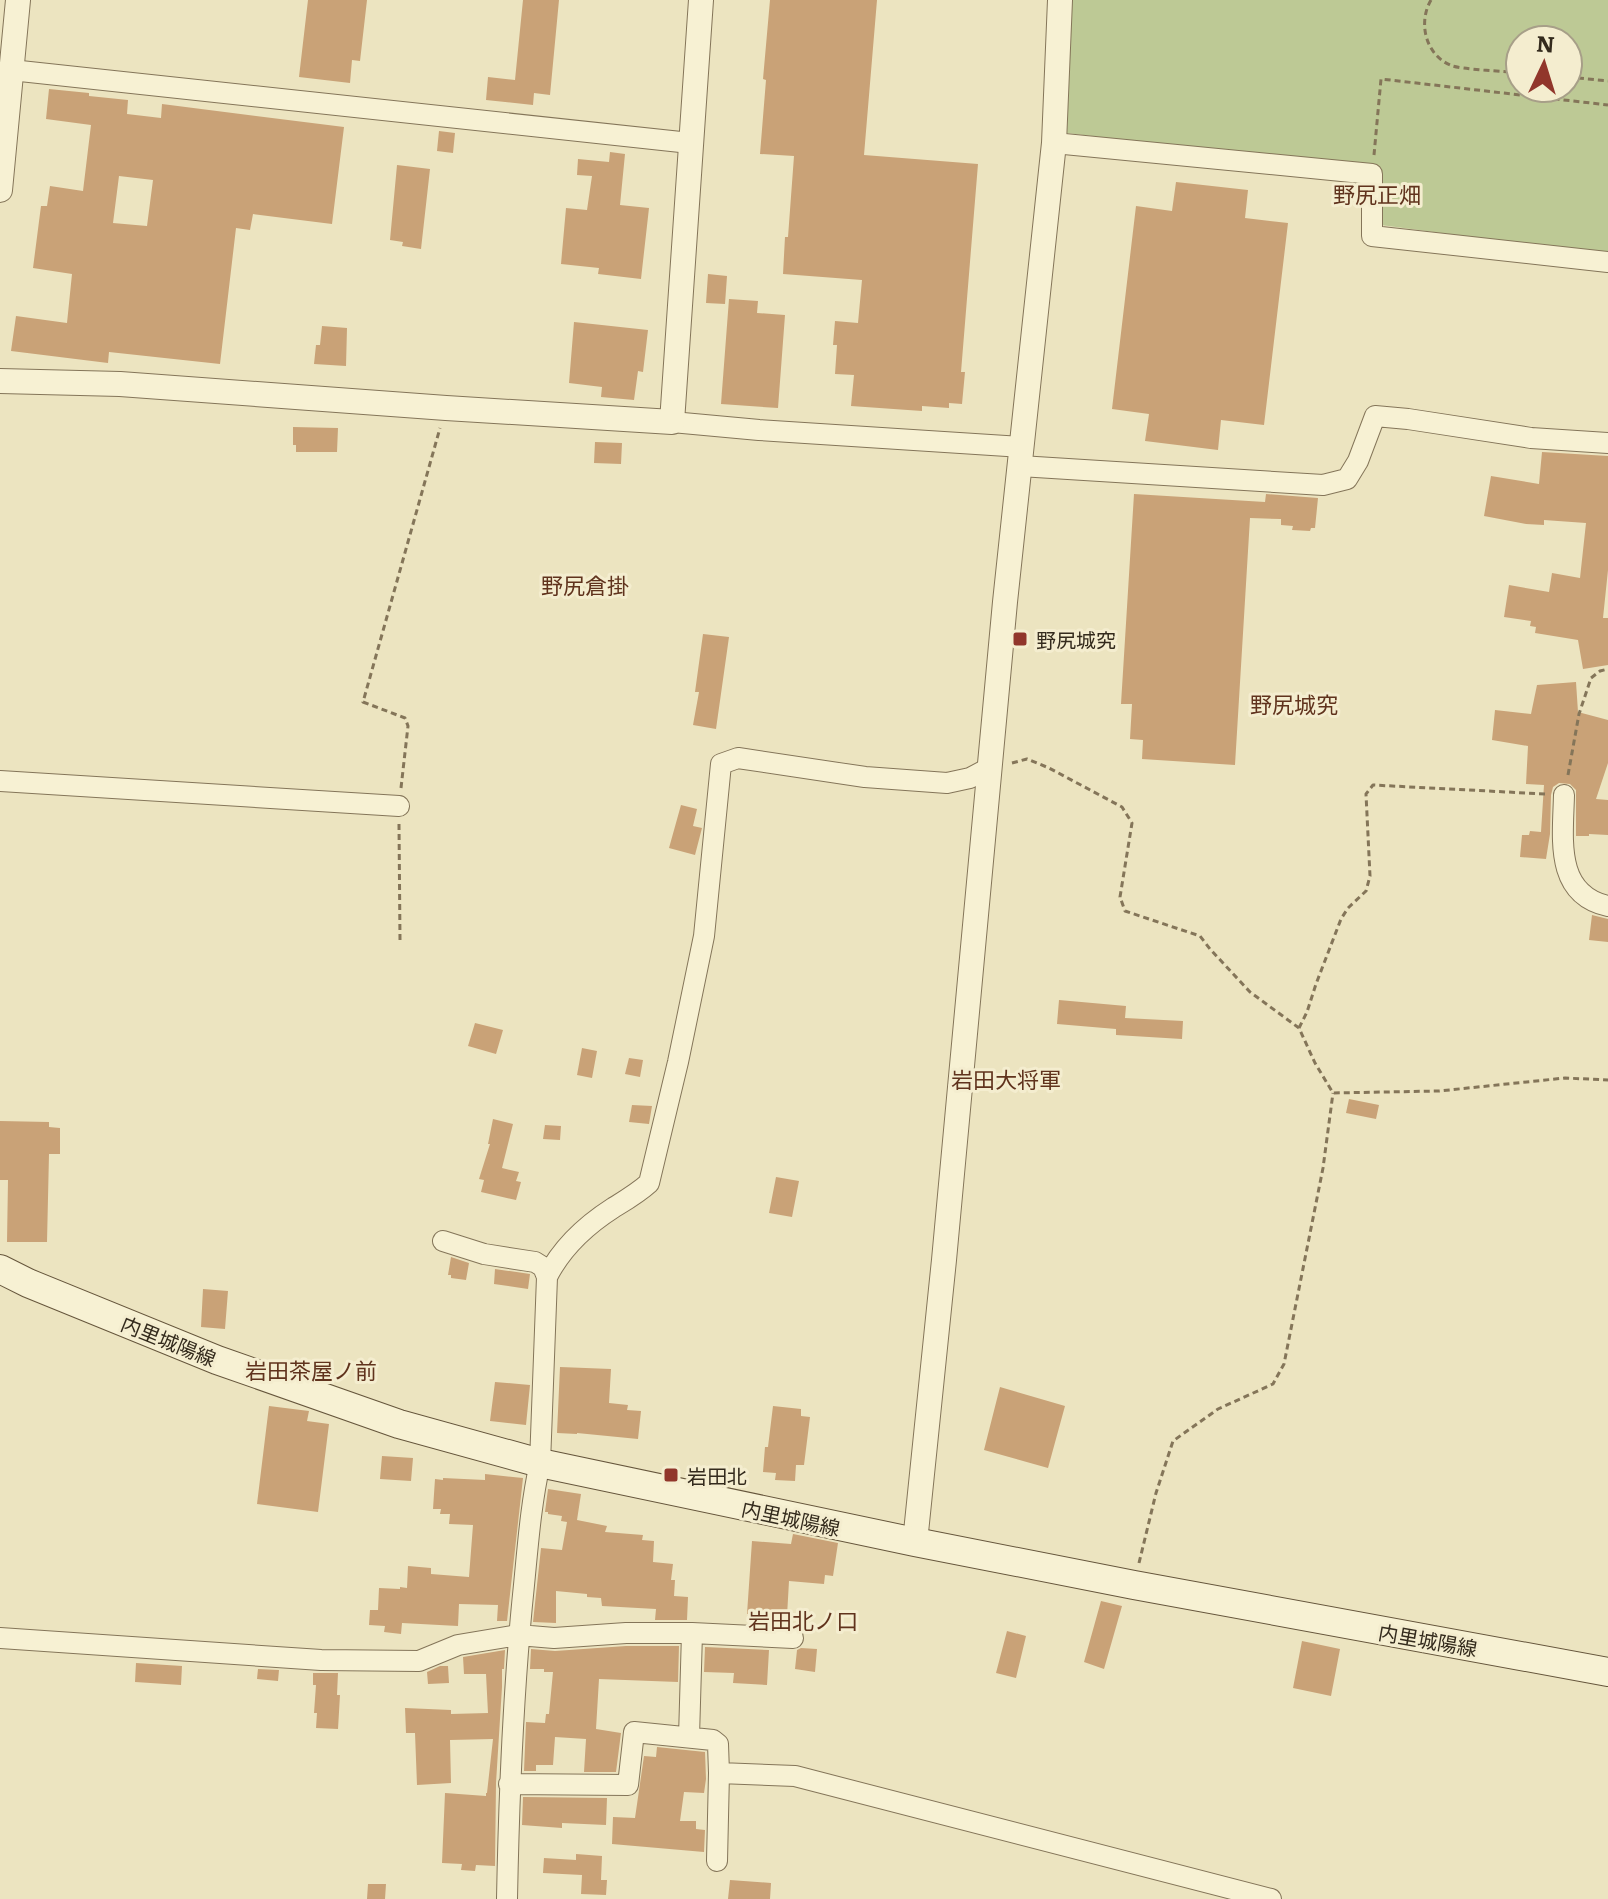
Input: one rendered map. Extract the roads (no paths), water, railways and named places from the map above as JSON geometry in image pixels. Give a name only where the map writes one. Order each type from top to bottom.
[{"type":"main road","name":"内里城陽線","points":[[0,1269],[231,1365],[399,1424],[540,1463],[1134,1585],[1608,1672]]},
{"type":"street","points":[[0,190],[18,0]]},
{"type":"street","points":[[672,422],[701,0]]},
{"type":"street","points":[[915,1542],[989,768],[1054,143],[1060,0]]},
{"type":"street","points":[[11,70],[690,143]]},
{"type":"street","points":[[1054,143],[1372,174],[1372,236],[1608,262]]},
{"type":"street","points":[[0,381],[120,384],[672,422],[1323,485],[1347,479],[1358,461],[1375,416],[1531,438],[1608,443]]},
{"type":"street","points":[[507,1899],[509,1784],[518,1635],[540,1463],[547,1277],[554,1262],[574,1238],[649,1183],[704,936],[721,764],[738,758],[865,777],[947,783],[970,778],[989,768]]},
{"type":"street","points":[[0,781],[399,806]]},
{"type":"street","points":[[1564,795],[1562,852],[1574,886],[1594,903],[1608,906]]},
{"type":"street","points":[[443,1241],[484,1254],[535,1262],[543,1267],[547,1277]]},
{"type":"street","points":[[689,1737],[692,1633]]},
{"type":"street","points":[[0,1638],[321,1660],[419,1661],[458,1645],[518,1635],[554,1638],[692,1633],[793,1638]]},
{"type":"street","points":[[509,1784],[628,1785],[634,1732],[713,1740],[718,1744],[719,1773],[717,1861]]},
{"type":"street","points":[[719,1773],[795,1776],[1271,1899]]},
{"type":"place","name":"野尻城究","points":[[1020,639]]},
{"type":"place","name":"岩田北","points":[[671,1475]]},
{"type":"district","name":"野尻正畑","points":[[1377,193]]},
{"type":"district","name":"野尻倉掛","points":[[585,584]]},
{"type":"district","name":"野尻城究","points":[[1294,703]]},
{"type":"district","name":"岩田大将軍","points":[[1006,1078]]},
{"type":"district","name":"岩田茶屋ノ前","points":[[311,1369]]},
{"type":"district","name":"岩田北ノ口","points":[[803,1619]]}]
